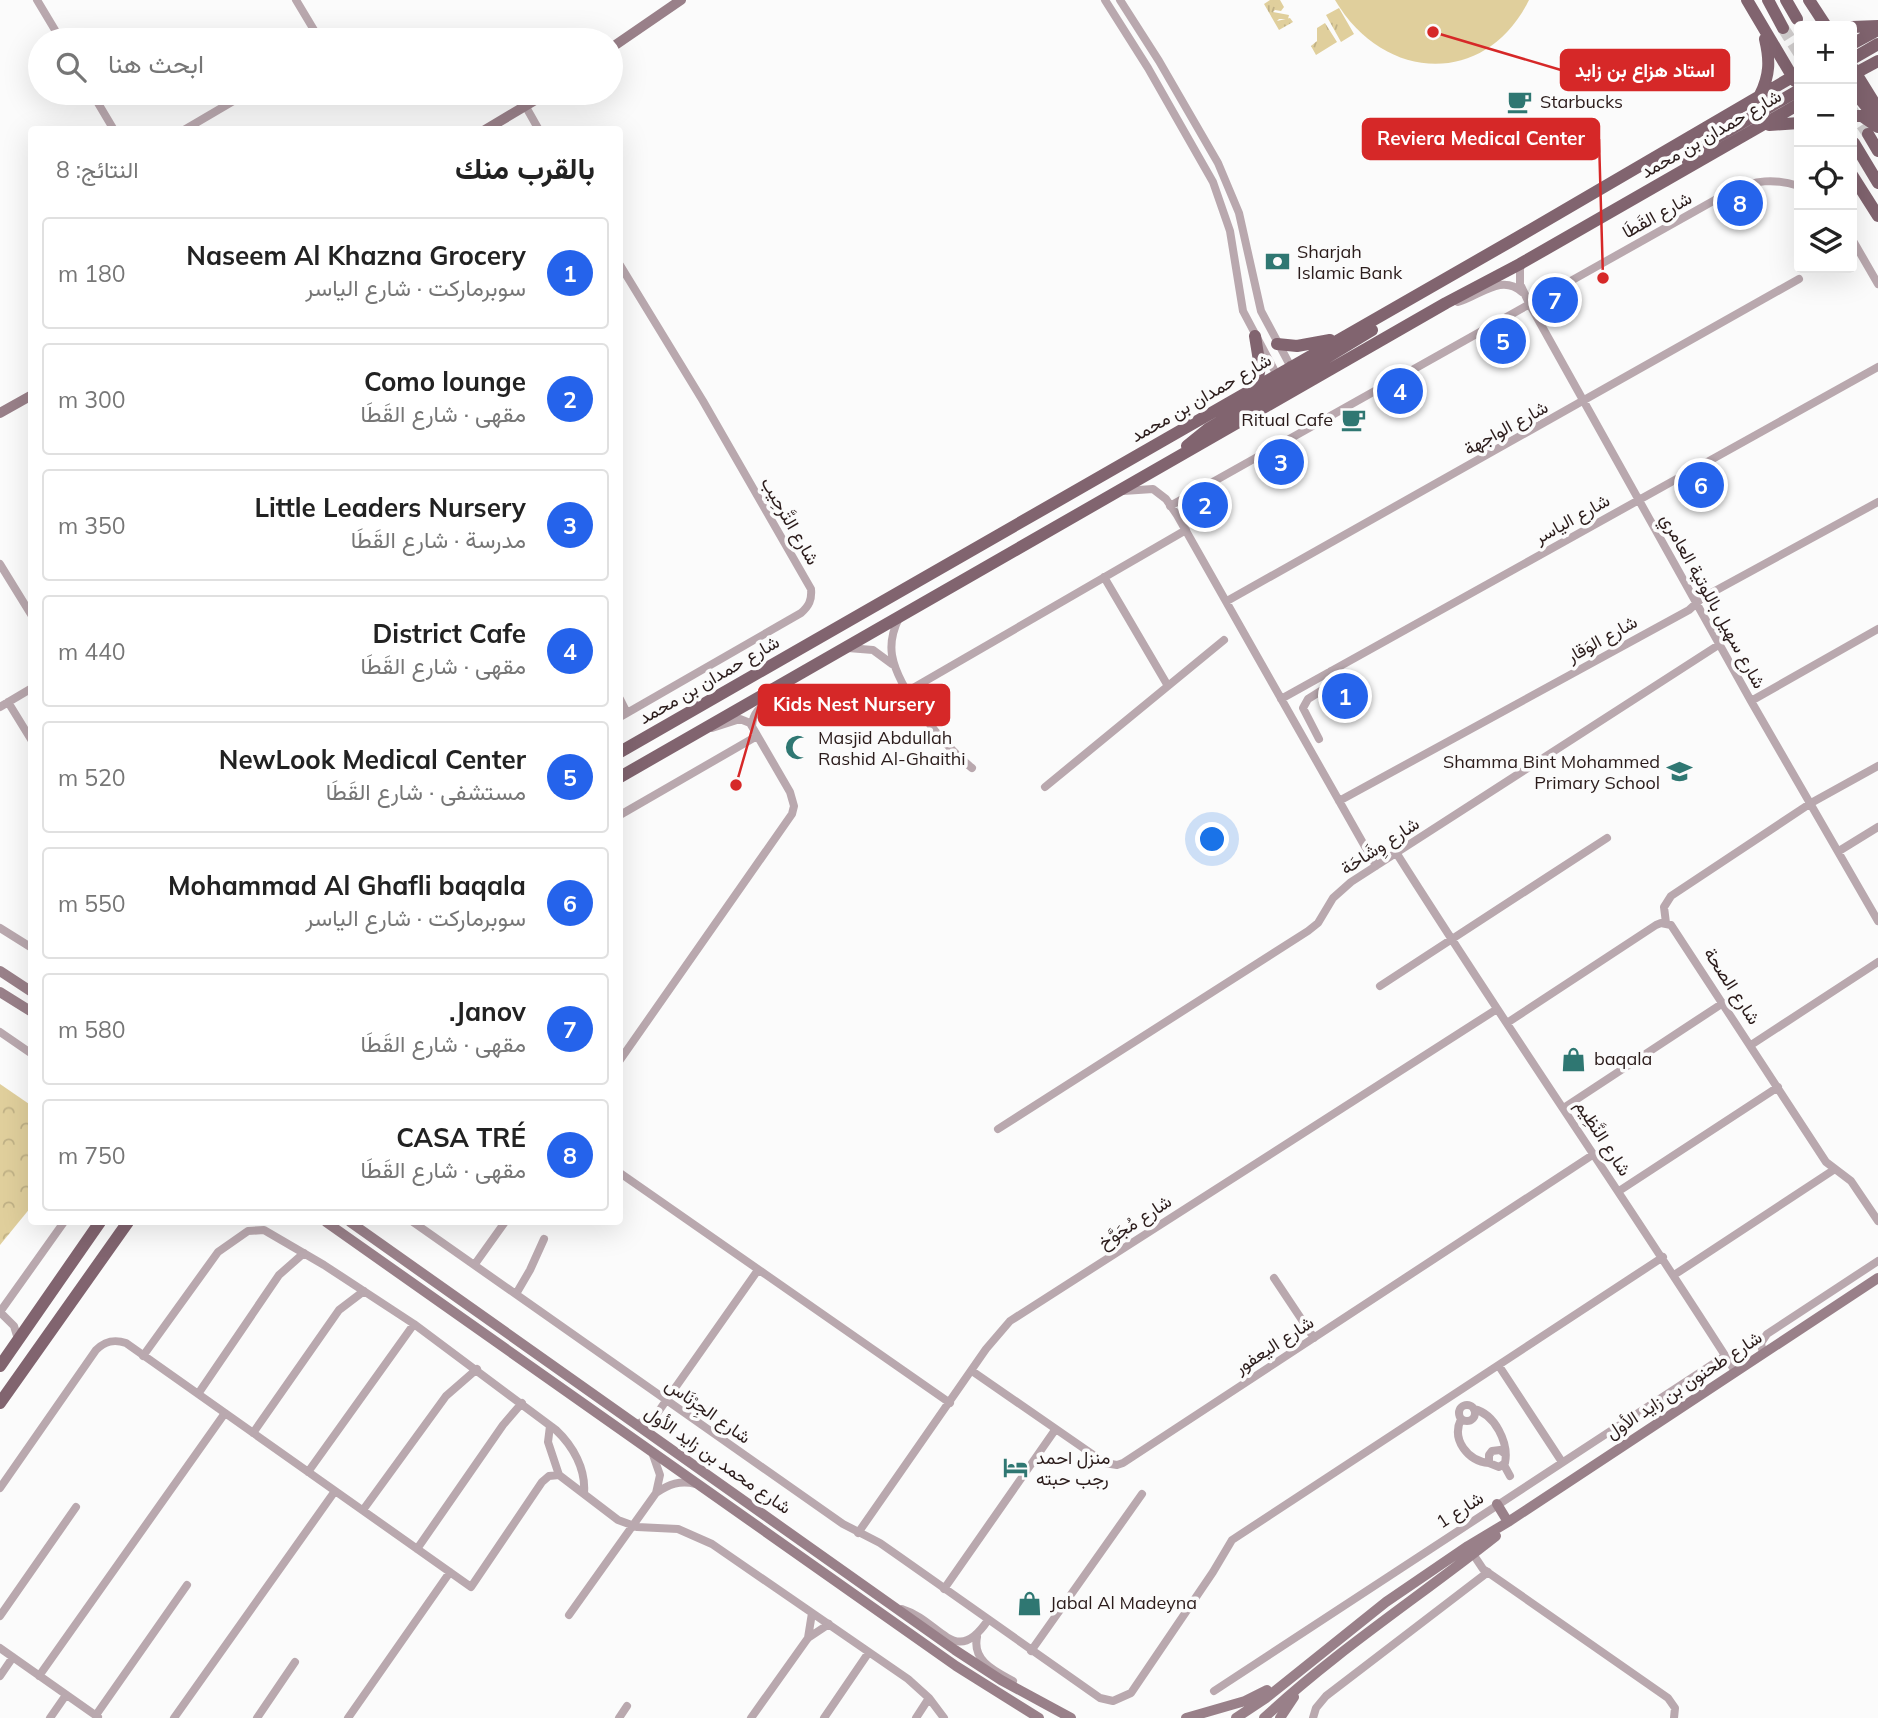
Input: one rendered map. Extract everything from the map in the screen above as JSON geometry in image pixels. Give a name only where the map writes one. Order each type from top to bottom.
[{"type":"main road","points":[[623,40],[681,0]]},
{"type":"main road","points":[[1747,0],[1761,25],[1794,71]]},
{"type":"main road","points":[[1768,0],[1783,28]]},
{"type":"main road","points":[[1786,0],[1797,19]]},
{"type":"main road","points":[[1809,0],[1822,21]]},
{"type":"main road","points":[[1759,95],[1769,68],[1768,50],[1761,25]]},
{"type":"main road","points":[[1857,27],[1878,28]]},
{"type":"main road","points":[[1857,41],[1878,28]]},
{"type":"main road","points":[[1857,56],[1878,44]]},
{"type":"main road","points":[[1857,69],[1878,61]]},
{"type":"main road","name":"شارع حمدان بن محمد","points":[[623,750],[1256,388],[1283,385],[1344,337],[1794,77]]},
{"type":"main road","points":[[1857,77],[1878,109]]},
{"type":"main road","points":[[1678,173],[1712,140],[1794,92]]},
{"type":"main road","points":[[1857,95],[1878,121]]},
{"type":"main road","points":[[492,126],[529,105]]},
{"type":"main road","name":"شارع حمدان بن محمد","points":[[623,775],[1178,457],[1297,376],[1520,264],[1794,107]]},
{"type":"main road","points":[[1857,116],[1862,116],[1873,131],[1878,151]]},
{"type":"main road","points":[[1761,126],[1794,123]]},
{"type":"main road","points":[[1856,147],[1878,183]]},
{"type":"main road","points":[[1857,183],[1878,216]]},
{"type":"main road","points":[[1297,376],[1386,321],[1394,308]]},
{"type":"main road","points":[[1255,336],[1260,367],[1256,388]]},
{"type":"main road","points":[[1277,344],[1306,345],[1344,337]]},
{"type":"main road","points":[[0,413],[28,397]]},
{"type":"main road","points":[[0,971],[28,989]]},
{"type":"main road","points":[[0,992],[28,1010]]},
{"type":"main road","points":[[77,1255],[90,1225]]},
{"type":"main road","points":[[0,1366],[98,1225]]},
{"type":"main road","points":[[0,1404],[126,1225]]},
{"type":"main road","points":[[93,1271],[135,1225]]},
{"type":"main road","name":"شارع محمد بن زايد الأول","points":[[330,1225],[956,1666],[1039,1718]]},
{"type":"main road","name":"شارع محمد بن زايد الأول","points":[[354,1225],[978,1665],[1067,1716],[1078,1718]]},
{"type":"main road","name":"شارع طحنون بن زايد الأول","points":[[1236,1718],[1266,1698],[1386,1602],[1878,1278]]},
{"type":"main road","points":[[1497,1504],[1508,1522]]},
{"type":"main road","name":"شارع طحنون بن زايد الأول","points":[[1264,1718],[1304,1683],[1501,1531],[1508,1522]]},
{"type":"main road","points":[[1186,1718],[1257,1696],[1324,1650]]},
{"type":"main road","points":[[1280,1718],[1304,1683]]},
{"type":"street","points":[[37,0],[54,28]]},
{"type":"street","points":[[296,0],[313,28]]},
{"type":"street","points":[[1105,0],[1148,68],[1213,182],[1230,231],[1241,303],[1255,336],[1283,385]]},
{"type":"street","points":[[1120,0],[1178,94],[1227,184],[1242,225],[1258,300],[1277,344],[1297,376]]},
{"type":"street","points":[[99,105],[112,126]]},
{"type":"street","points":[[191,126],[227,105]]},
{"type":"street","points":[[526,107],[537,126]]},
{"type":"street","name":"شارع القَطَا","points":[[1170,506],[1741,187],[1769,179],[1794,185]]},
{"type":"street","points":[[1857,248],[1878,284]]},
{"type":"street","name":"شارع سهيل باللوتية العامري","points":[[1520,264],[1519,279],[1524,294],[1751,701],[1878,921]]},
{"type":"street","name":"شارع التَّرحِيب","points":[[623,274],[703,401],[811,589],[812,596],[810,603],[801,612],[623,715]]},
{"type":"street","name":"شارع الواجهة","points":[[1227,601],[1585,402],[1799,279]]},
{"type":"street","points":[[1446,303],[1466,299],[1503,283],[1515,286],[1524,294]]},
{"type":"street","name":"شارع الياسر","points":[[1281,699],[1878,367]]},
{"type":"street","points":[[1118,491],[1153,489],[1159,492],[1170,506],[1227,601],[1376,866]]},
{"type":"street","name":"شارع الوَقار","points":[[1339,801],[1689,610],[1702,598],[1878,502]]},
{"type":"street","points":[[908,691],[1186,530]]},
{"type":"street","points":[[0,564],[28,610]]},
{"type":"street","points":[[1104,577],[1168,686]]},
{"type":"street","points":[[900,617],[892,638],[891,653],[896,668],[908,691],[947,746],[972,768]]},
{"type":"street","points":[[1751,701],[1878,629]]},
{"type":"street","points":[[1045,787],[1224,639]]},
{"type":"street","name":"شارع وِشَاحَة","points":[[998,1129],[1308,931],[1318,923],[1333,898],[1376,866],[1720,644]]},
{"type":"street","points":[[845,649],[873,650],[882,654],[896,668]]},
{"type":"street","points":[[1319,739],[1303,708],[1308,699],[1332,684],[1334,679],[1331,671]]},
{"type":"street","points":[[752,726],[757,709],[780,694],[788,680]]},
{"type":"street","points":[[0,707],[28,690]]},
{"type":"street","points":[[9,702],[28,734]]},
{"type":"street","points":[[623,1056],[792,814],[793,799],[790,792],[747,720],[740,719],[722,726],[706,728]]},
{"type":"street","points":[[623,813],[757,736]]},
{"type":"street","points":[[1507,1023],[1656,925],[1666,923],[1664,907],[1671,896],[1811,803],[1878,766]]},
{"type":"street","points":[[1839,850],[1878,827]]},
{"type":"street","points":[[1380,986],[1607,838]]},
{"type":"street","name":"شارع النَّظِيم","points":[[1397,854],[1663,1257],[1735,1371]]},
{"type":"street","name":"شارع الصحة","points":[[1666,923],[1675,929],[1826,1162],[1852,1181],[1878,1221]]},
{"type":"street","points":[[0,928],[28,946]]},
{"type":"street","points":[[1751,1045],[1878,962]]},
{"type":"street","points":[[1564,1107],[1723,1003]]},
{"type":"street","name":"شارع مُجَوَّخ","points":[[858,1533],[999,1331],[1016,1317],[1497,1009]]},
{"type":"street","points":[[0,1032],[28,1051]]},
{"type":"street","points":[[1619,1191],[1779,1087]]},
{"type":"street","name":"شارع اليعفور","points":[[972,1371],[1105,1464],[1123,1463],[1594,1154]]},
{"type":"street","points":[[1674,1275],[1835,1170]]},
{"type":"street","points":[[623,1175],[950,1402]]},
{"type":"street","points":[[18,1339],[14,1326],[0,1312],[62,1225]]},
{"type":"street","name":"شارع الجِرْنَاس","points":[[417,1225],[858,1533],[880,1543],[1100,1698],[1113,1701],[1126,1697],[1213,1572],[1232,1540],[1499,1366]]},
{"type":"street","points":[[475,1264],[503,1225]]},
{"type":"street","points":[[143,1356],[213,1257],[241,1234],[264,1230],[414,1324],[561,1435],[573,1451],[584,1478],[584,1493]]},
{"type":"street","points":[[516,1294],[544,1239]]},
{"type":"street","points":[[198,1394],[279,1275],[304,1253]]},
{"type":"street","points":[[1562,1462],[1499,1366],[1663,1257]]},
{"type":"street","points":[[1763,1354],[1761,1343],[1767,1334],[1878,1261]]},
{"type":"street","points":[[653,1435],[656,1415],[758,1270]]},
{"type":"street","points":[[1274,1278],[1314,1338]]},
{"type":"street","points":[[253,1433],[339,1310],[364,1291]]},
{"type":"street","points":[[9,1319],[32,1320]]},
{"type":"street","points":[[308,1472],[414,1324]]},
{"type":"street","points":[[0,1488],[100,1346],[110,1341],[121,1341],[471,1587],[542,1482],[549,1476],[559,1475]]},
{"type":"street","name":"شارع 1","points":[[1214,1691],[1497,1504],[1515,1483],[1562,1462],[1725,1356]]},
{"type":"street","points":[[363,1510],[446,1396],[477,1369]]},
{"type":"street","points":[[417,1549],[503,1425],[522,1404]]},
{"type":"street","points":[[1504,1465],[1496,1467],[1476,1460],[1461,1445],[1457,1432],[1462,1407],[1470,1406],[1485,1413],[1490,1419],[1503,1438],[1506,1460],[1504,1465],[1515,1483]]},
{"type":"street","points":[[39,1676],[225,1413]]},
{"type":"street","points":[[637,1424],[656,1415]]},
{"type":"street","points":[[550,1426],[548,1442],[559,1475],[618,1520],[632,1526],[669,1527],[696,1535],[908,1679],[929,1698],[944,1718]]},
{"type":"street","points":[[944,1589],[1055,1430]]},
{"type":"street","points":[[569,1615],[656,1493],[660,1475],[650,1449]]},
{"type":"street","points":[[1489,1463],[1492,1451],[1500,1450],[1504,1453]]},
{"type":"street","points":[[656,1493],[673,1483],[701,1485]]},
{"type":"street","points":[[174,1718],[335,1491]]},
{"type":"street","points":[[1031,1651],[1142,1494]]},
{"type":"street","points":[[0,1616],[76,1507]]},
{"type":"street","points":[[1473,1553],[1479,1564],[1488,1572],[1668,1698],[1675,1708],[1674,1718]]},
{"type":"street","points":[[348,1718],[450,1572]]},
{"type":"street","points":[[1313,1718],[1316,1708],[1326,1696],[1488,1572]]},
{"type":"street","points":[[0,1648],[98,1717],[187,1586]]},
{"type":"street","points":[[900,1609],[922,1618],[952,1640],[962,1643],[977,1637]]},
{"type":"street","points":[[808,1638],[812,1613]]},
{"type":"street","points":[[988,1620],[977,1637],[976,1651],[984,1663],[1033,1697]]},
{"type":"street","points":[[751,1718],[808,1638],[829,1625]]},
{"type":"street","points":[[824,1718],[869,1652]]},
{"type":"street","points":[[0,1676],[13,1657]]},
{"type":"street","points":[[257,1718],[295,1662]]},
{"type":"street","points":[[50,1718],[66,1695]]},
{"type":"street","points":[[916,1718],[929,1698]]},
{"type":"street","points":[[619,1718],[627,1706]]},
{"type":"green space","points":[[1270,0],[1280,0],[1284,7],[1281,11],[1273,12],[1289,15],[1288,18],[1293,22],[1279,30],[1264,4]]},
{"type":"green space","points":[[1335,0],[1529,0],[1510,29],[1487,49],[1461,60],[1434,64],[1406,59],[1379,47],[1355,27]]},
{"type":"green space","points":[[1339,8],[1354,34],[1341,42],[1326,15]]},
{"type":"green space","points":[[1325,23],[1337,42],[1316,55],[1311,46],[1317,41],[1317,28]]},
{"type":"green space","points":[[0,1084],[28,1103],[28,1211],[0,1245]]},
{"type":"tunnel","points":[[1783,28],[1794,45]]},
{"type":"tunnel","points":[[1857,118],[1868,134]]},
{"type":"place","name":"استاد هزاع بن زايد","points":[[1433,32]]},
{"type":"place","name":"Starbucks","points":[[1520,102]]},
{"type":"place","name":"CASA TRÉ","points":[[1740,203]]},
{"type":"place","name":"Sharjah Islamic Bank","points":[[1277,262]]},
{"type":"place","name":"Reviera Medical Center","points":[[1603,278]]},
{"type":"place","name":"Janov.","points":[[1555,300]]},
{"type":"place","name":"NewLook Medical Center","points":[[1503,341]]},
{"type":"place","name":"District Cafe","points":[[1400,391]]},
{"type":"place","name":"Ritual Cafe","points":[[1353,420]]},
{"type":"place","name":"Little Leaders Nursery","points":[[1281,462]]},
{"type":"place","name":"Mohammad Al Ghafli baqala","points":[[1701,485]]},
{"type":"place","name":"Como lounge","points":[[1205,505]]},
{"type":"place","name":"Naseem Al Khazna Grocery","points":[[1345,696]]},
{"type":"place","name":"Masjid Abdullah Rashid Al-Ghaithi","points":[[798,748]]},
{"type":"place","name":"Shamma Bint Mohammed Primary School","points":[[1680,772]]},
{"type":"place","name":"Kids Nest Nursery","points":[[736,785]]},
{"type":"place","name":"baqala","points":[[1574,1059]]},
{"type":"place","name":"منزل احمد رجب حبته","points":[[1016,1468]]},
{"type":"place","name":"Jabal Al Madeyna","points":[[1030,1603]]}]
